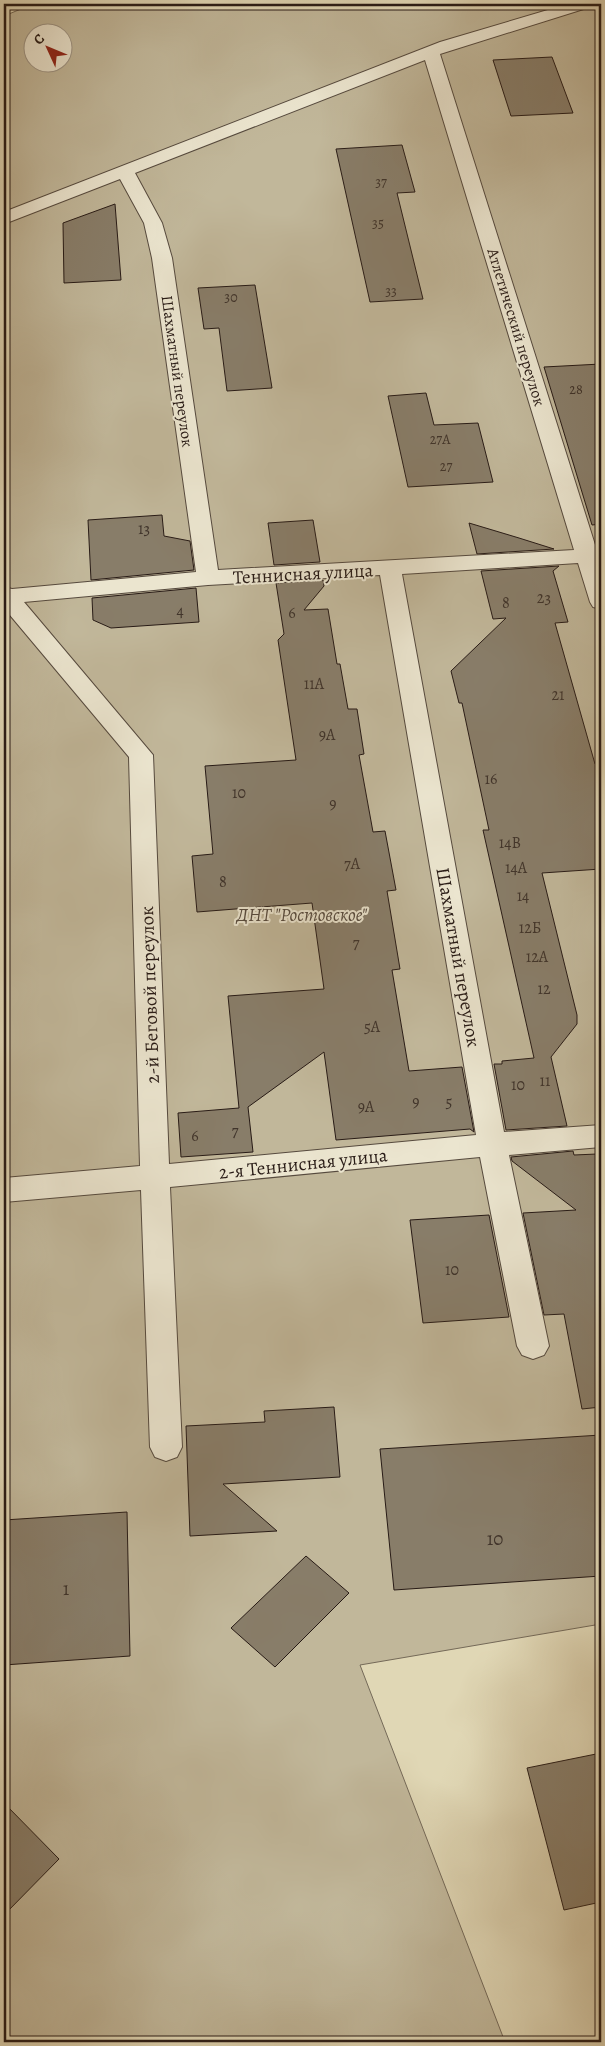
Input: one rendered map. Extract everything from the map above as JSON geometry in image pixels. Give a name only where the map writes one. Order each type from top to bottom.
[{"type":"street","points":[[4,218],[431,52],[584,4]]},
{"type":"street","name":"Атлетический переулок","points":[[431,52],[595,556],[601,602]]},
{"type":"street","name":"Шахматный переулок","points":[[125,171],[153,223],[162,258],[208,578]]},
{"type":"street","name":"Теннисная улица","points":[[4,596],[208,578],[595,556]]},
{"type":"street","name":"Шахматный переулок","points":[[390,568],[492,1144],[533,1346]]},
{"type":"street","name":"2-й Беговой переулок","points":[[4,596],[141,755],[166,1447]]},
{"type":"street","name":"2-я Теннисная улица","points":[[4,1190],[155,1178],[492,1144],[601,1136]]},
{"type":"green space","name":"ДНТ \"Ростовское\"","points":[[33,4],[601,4],[601,1624],[360,1665],[505,2042],[4,2042],[4,16]]},
{"type":"building","points":[[552,57],[573,113],[511,116],[493,60]]},
{"type":"building","points":[[402,145],[415,192],[397,193],[423,299],[370,302],[336,149]]},
{"type":"building","points":[[115,204],[121,280],[64,283],[63,223]]},
{"type":"building","points":[[255,285],[272,388],[227,391],[219,328],[204,329],[198,288]]},
{"type":"building","points":[[601,364],[601,524],[592,525],[544,367]]},
{"type":"building","points":[[426,393],[434,425],[478,423],[493,482],[408,487],[388,396]]},
{"type":"building","points":[[162,515],[164,536],[190,541],[194,570],[91,580],[88,520]]},
{"type":"building","points":[[313,520],[320,562],[274,565],[268,523]]},
{"type":"building","points":[[469,523],[519,538],[554,549],[477,554]]},
{"type":"building","points":[[559,566],[553,571],[568,622],[555,623],[595,764],[601,764],[601,869],[542,873],[577,1015],[577,1024],[551,1057],[567,1126],[506,1130],[494,1064],[502,1064],[502,1061],[534,1058],[483,830],[489,830],[462,703],[459,703],[451,671],[506,618],[493,619],[481,571]]},
{"type":"building","points":[[323,580],[324,586],[304,610],[328,609],[337,664],[340,664],[348,709],[357,709],[364,754],[359,755],[373,832],[385,831],[396,890],[387,891],[400,969],[392,970],[409,1071],[462,1067],[474,1132],[470,1129],[336,1140],[324,1052],[248,1107],[253,1152],[181,1157],[178,1113],[239,1108],[228,996],[324,989],[312,903],[197,912],[192,856],[213,854],[205,766],[296,760],[278,640],[284,634],[276,583]]},
{"type":"building","points":[[196,588],[199,622],[111,628],[93,620],[92,598]]},
{"type":"building","points":[[573,1151],[574,1155],[597,1154],[601,1174],[601,1407],[582,1409],[564,1314],[544,1315],[523,1213],[576,1210],[512,1161],[511,1157]]},
{"type":"building","points":[[489,1215],[509,1317],[423,1323],[410,1220]]},
{"type":"building","points":[[334,1407],[340,1477],[223,1484],[277,1531],[190,1536],[186,1426],[265,1422],[264,1411]]},
{"type":"building","points":[[601,1435],[601,1576],[394,1590],[380,1449]]},
{"type":"building","points":[[127,1512],[130,1656],[4,1665],[4,1520]]},
{"type":"building","points":[[306,1556],[349,1593],[275,1667],[231,1628]]},
{"type":"building","points":[[601,1753],[601,1902],[564,1910],[527,1768]]},
{"type":"building","points":[[4,1803],[59,1859],[4,1915]]}]
